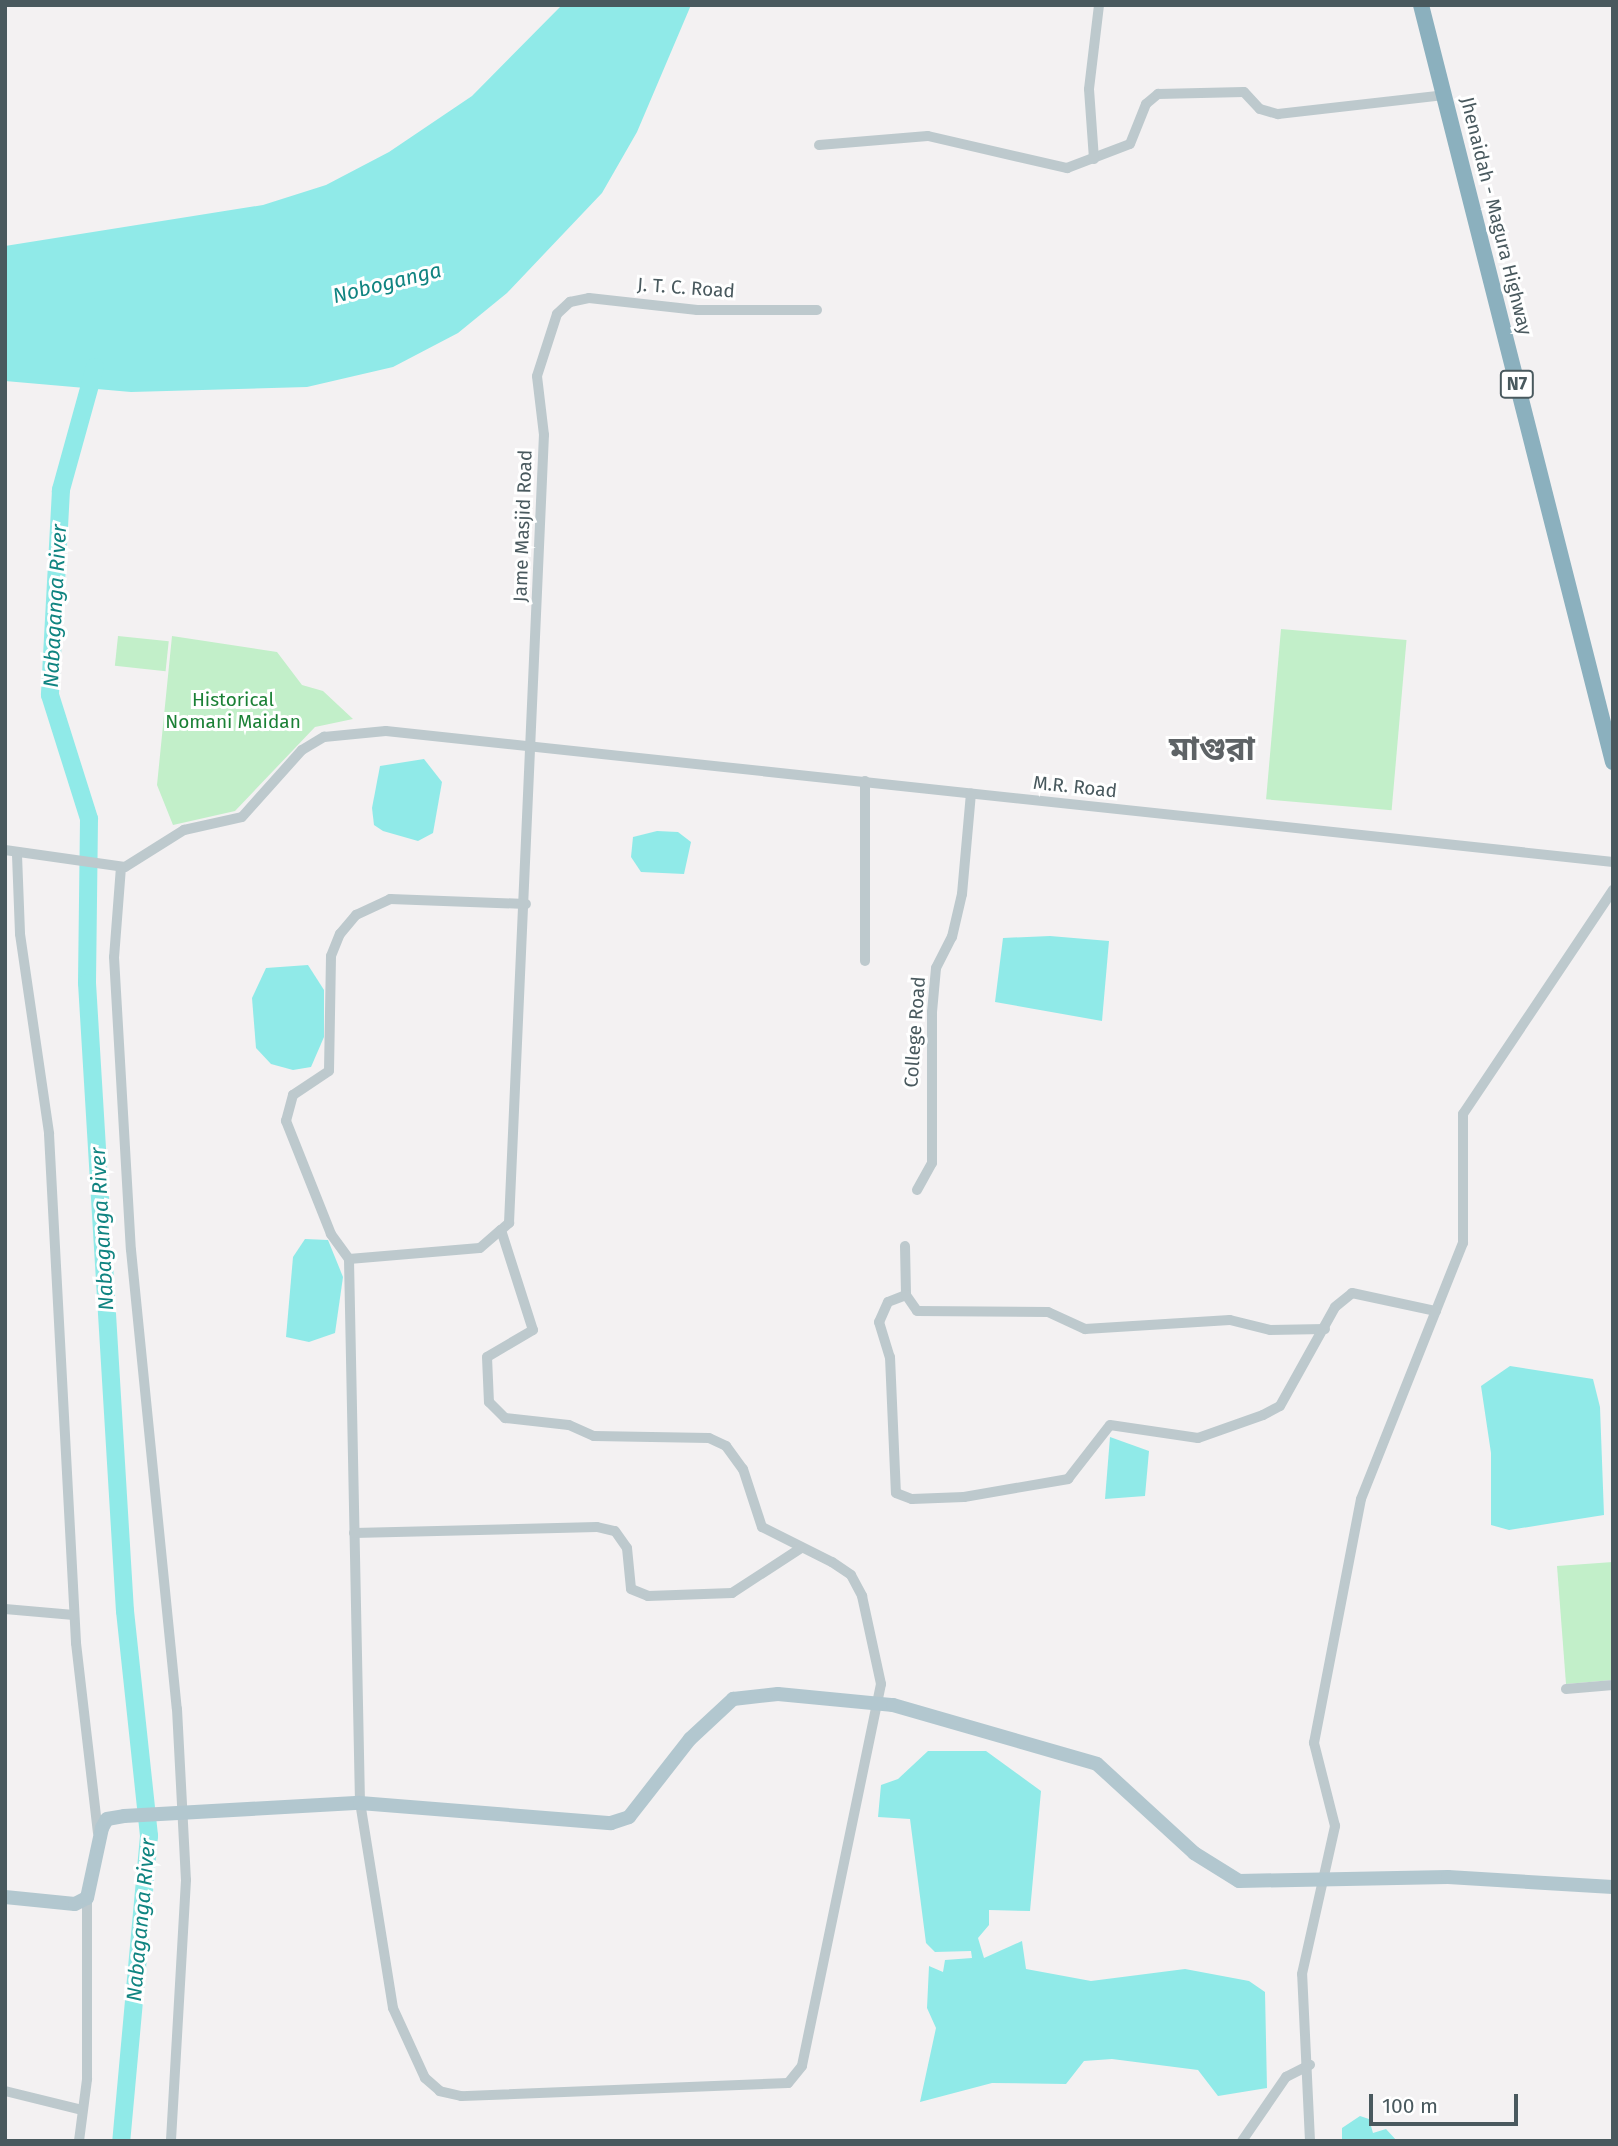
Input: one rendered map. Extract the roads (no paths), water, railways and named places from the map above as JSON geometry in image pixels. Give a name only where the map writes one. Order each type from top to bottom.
[{"type":"highway","name":"Jhenaidah - Magura Highway","points":[[1421,5],[1613,762]]},
{"type":"main road","points":[[5,1897],[75,1903],[87,1898],[98,1839],[107,1819],[124,1816],[360,1803],[611,1823],[629,1817],[690,1739],[733,1699],[778,1694],[878,1703],[1097,1764],[1194,1853],[1240,1881],[1448,1877],[1613,1887]]},
{"type":"street","points":[[1094,159],[1089,89],[1099,5]]},
{"type":"street","points":[[819,145],[928,136],[1067,168],[1129,144],[1146,104],[1158,94],[1244,92],[1260,108],[1278,114],[1444,96]]},
{"type":"street","name":"J. T. C. Road","points":[[557,314],[584,298],[696,310],[817,310]]},
{"type":"street","name":"Jame Masjid Road","points":[[501,1230],[509,1223],[514,1175],[533,744],[544,435],[537,376],[557,314]]},
{"type":"street","name":"M.R. Road","points":[[123,867],[184,830],[242,817],[302,750],[324,737],[386,731],[533,744],[1613,862]]},
{"type":"street","points":[[865,781],[865,961]]},
{"type":"street","name":"College Road","points":[[917,1189],[932,1163],[927,1066],[936,968],[962,894],[971,793]]},
{"type":"street","points":[[5,850],[17,855],[123,867],[114,947],[131,1250],[177,1709],[174,1814],[186,1907],[171,2141]]},
{"type":"street","points":[[17,855],[20,934],[51,1160],[74,1615],[98,1839]]},
{"type":"street","points":[[1310,2141],[1310,2065],[1302,1973],[1335,1826],[1314,1743],[1335,1658],[1340,1591],[1361,1499],[1463,1243],[1463,1114],[1613,890]]},
{"type":"street","points":[[349,1259],[480,1248],[501,1230],[533,1330],[487,1357],[489,1402],[505,1418],[569,1425],[594,1436],[709,1437],[726,1446],[743,1469],[762,1527],[851,1575],[862,1596],[881,1684],[802,2066],[797,2077],[776,2086],[461,2096],[440,2091],[425,2078],[393,2008],[360,1803],[349,1259],[331,1234],[286,1121],[293,1095],[330,1071],[331,956],[340,934],[356,915],[390,899],[526,904]]},
{"type":"street","points":[[905,1246],[906,1295],[917,1311],[1048,1312],[1085,1329],[1230,1320],[1270,1330],[1325,1329]]},
{"type":"street","points":[[906,1295],[888,1302],[879,1322],[890,1357],[896,1493],[912,1499],[964,1497],[1068,1479],[1110,1425],[1198,1438],[1263,1415],[1280,1406],[1341,1298],[1352,1293],[1436,1311]]},
{"type":"street","points":[[354,1533],[422,1534],[476,1526],[615,1531],[631,1559],[631,1590],[648,1596],[732,1593],[802,1548]]},
{"type":"street","points":[[5,1609],[74,1615]]},
{"type":"street","points":[[1566,1689],[1613,1685]]},
{"type":"street","points":[[79,2141],[87,1898]]},
{"type":"street","points":[[1242,2141],[1286,2077],[1310,2065]]},
{"type":"street","points":[[5,2091],[82,2110]]},
{"type":"water","name":"Noboganga","points":[[562,5],[691,5],[637,132],[602,193],[507,293],[458,333],[393,367],[307,387],[131,392],[5,381],[5,246],[263,205],[326,185],[389,152],[472,96]]},
{"type":"water","points":[[424,759],[442,782],[433,833],[418,841],[383,831],[374,825],[372,808],[380,766]]},
{"type":"water","points":[[657,831],[678,832],[691,842],[684,874],[641,872],[631,857],[633,837]]},
{"type":"water","points":[[1050,936],[1109,941],[1102,1021],[995,1002],[1003,938]]},
{"type":"water","points":[[308,965],[324,990],[324,1037],[311,1067],[293,1070],[271,1064],[256,1048],[252,998],[266,968]]},
{"type":"water","points":[[305,1239],[328,1240],[343,1277],[335,1333],[309,1342],[286,1337],[293,1257]]},
{"type":"water","points":[[1510,1366],[1593,1379],[1600,1407],[1604,1515],[1509,1530],[1491,1525],[1491,1453],[1481,1386]]},
{"type":"water","points":[[1110,1437],[1149,1451],[1145,1496],[1105,1499]]},
{"type":"water","points":[[928,1751],[986,1751],[1041,1791],[1030,1911],[989,1910],[989,1925],[978,1938],[984,1958],[1022,1941],[1026,1969],[1091,1981],[1185,1969],[1249,1981],[1265,1992],[1267,2088],[1218,2096],[1198,2070],[1112,2059],[1084,2061],[1066,2084],[992,2083],[920,2102],[936,2028],[927,2008],[929,1966],[943,1972],[945,1960],[972,1958],[971,1951],[935,1952],[926,1943],[910,1819],[878,1817],[881,1785],[898,1779]]},
{"type":"water","points":[[1360,2116],[1369,2119],[1373,2133],[1386,2129],[1397,2141],[1342,2141],[1342,2128]]},
{"type":"waterway","name":"Nabaganga River","points":[[95,367],[61,490],[50,695],[89,819],[87,983],[125,1611],[149,1836],[121,2141]]},
{"type":"district","name":"মাগুরা","points":[[1212,750]]},
{"type":"park label","name":"Historical Nomani Maidan","points":[[233,711]]}]
